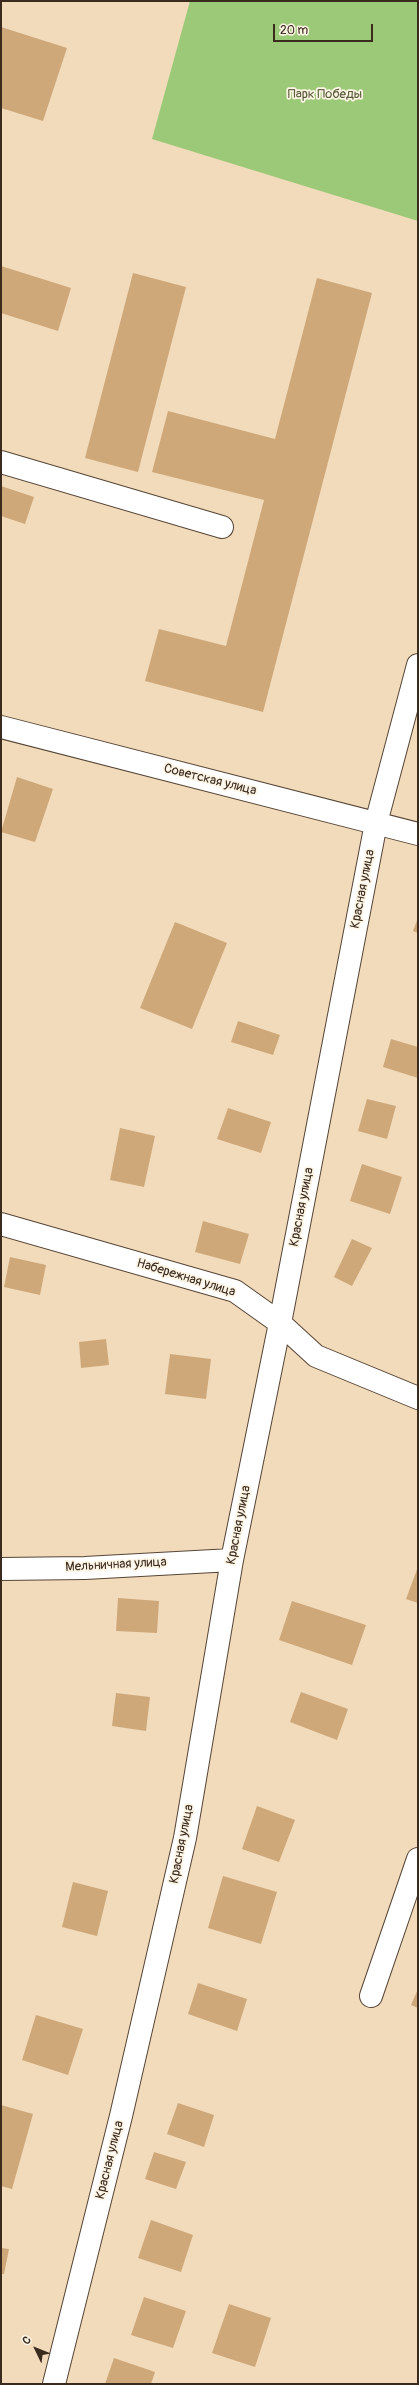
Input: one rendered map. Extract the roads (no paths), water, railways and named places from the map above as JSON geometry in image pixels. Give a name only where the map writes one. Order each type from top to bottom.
[{"type":"street","points":[[1,462],[222,527]]},
{"type":"street","name":"Красная улица","points":[[54,2384],[121,2116],[185,1838],[232,1560],[280,1323],[376,823],[418,665]]},
{"type":"street","name":"Советская улица","points":[[1,726],[418,834]]},
{"type":"street","name":"Набережная улица","points":[[1,1224],[235,1291],[280,1323],[316,1356],[418,1398]]},
{"type":"street","name":"Мельничная улица","points":[[1,1569],[85,1568],[232,1560]]},
{"type":"street","points":[[371,1996],[418,1859]]},
{"type":"park label","name":"Парк Победы","points":[[325,95]]}]
